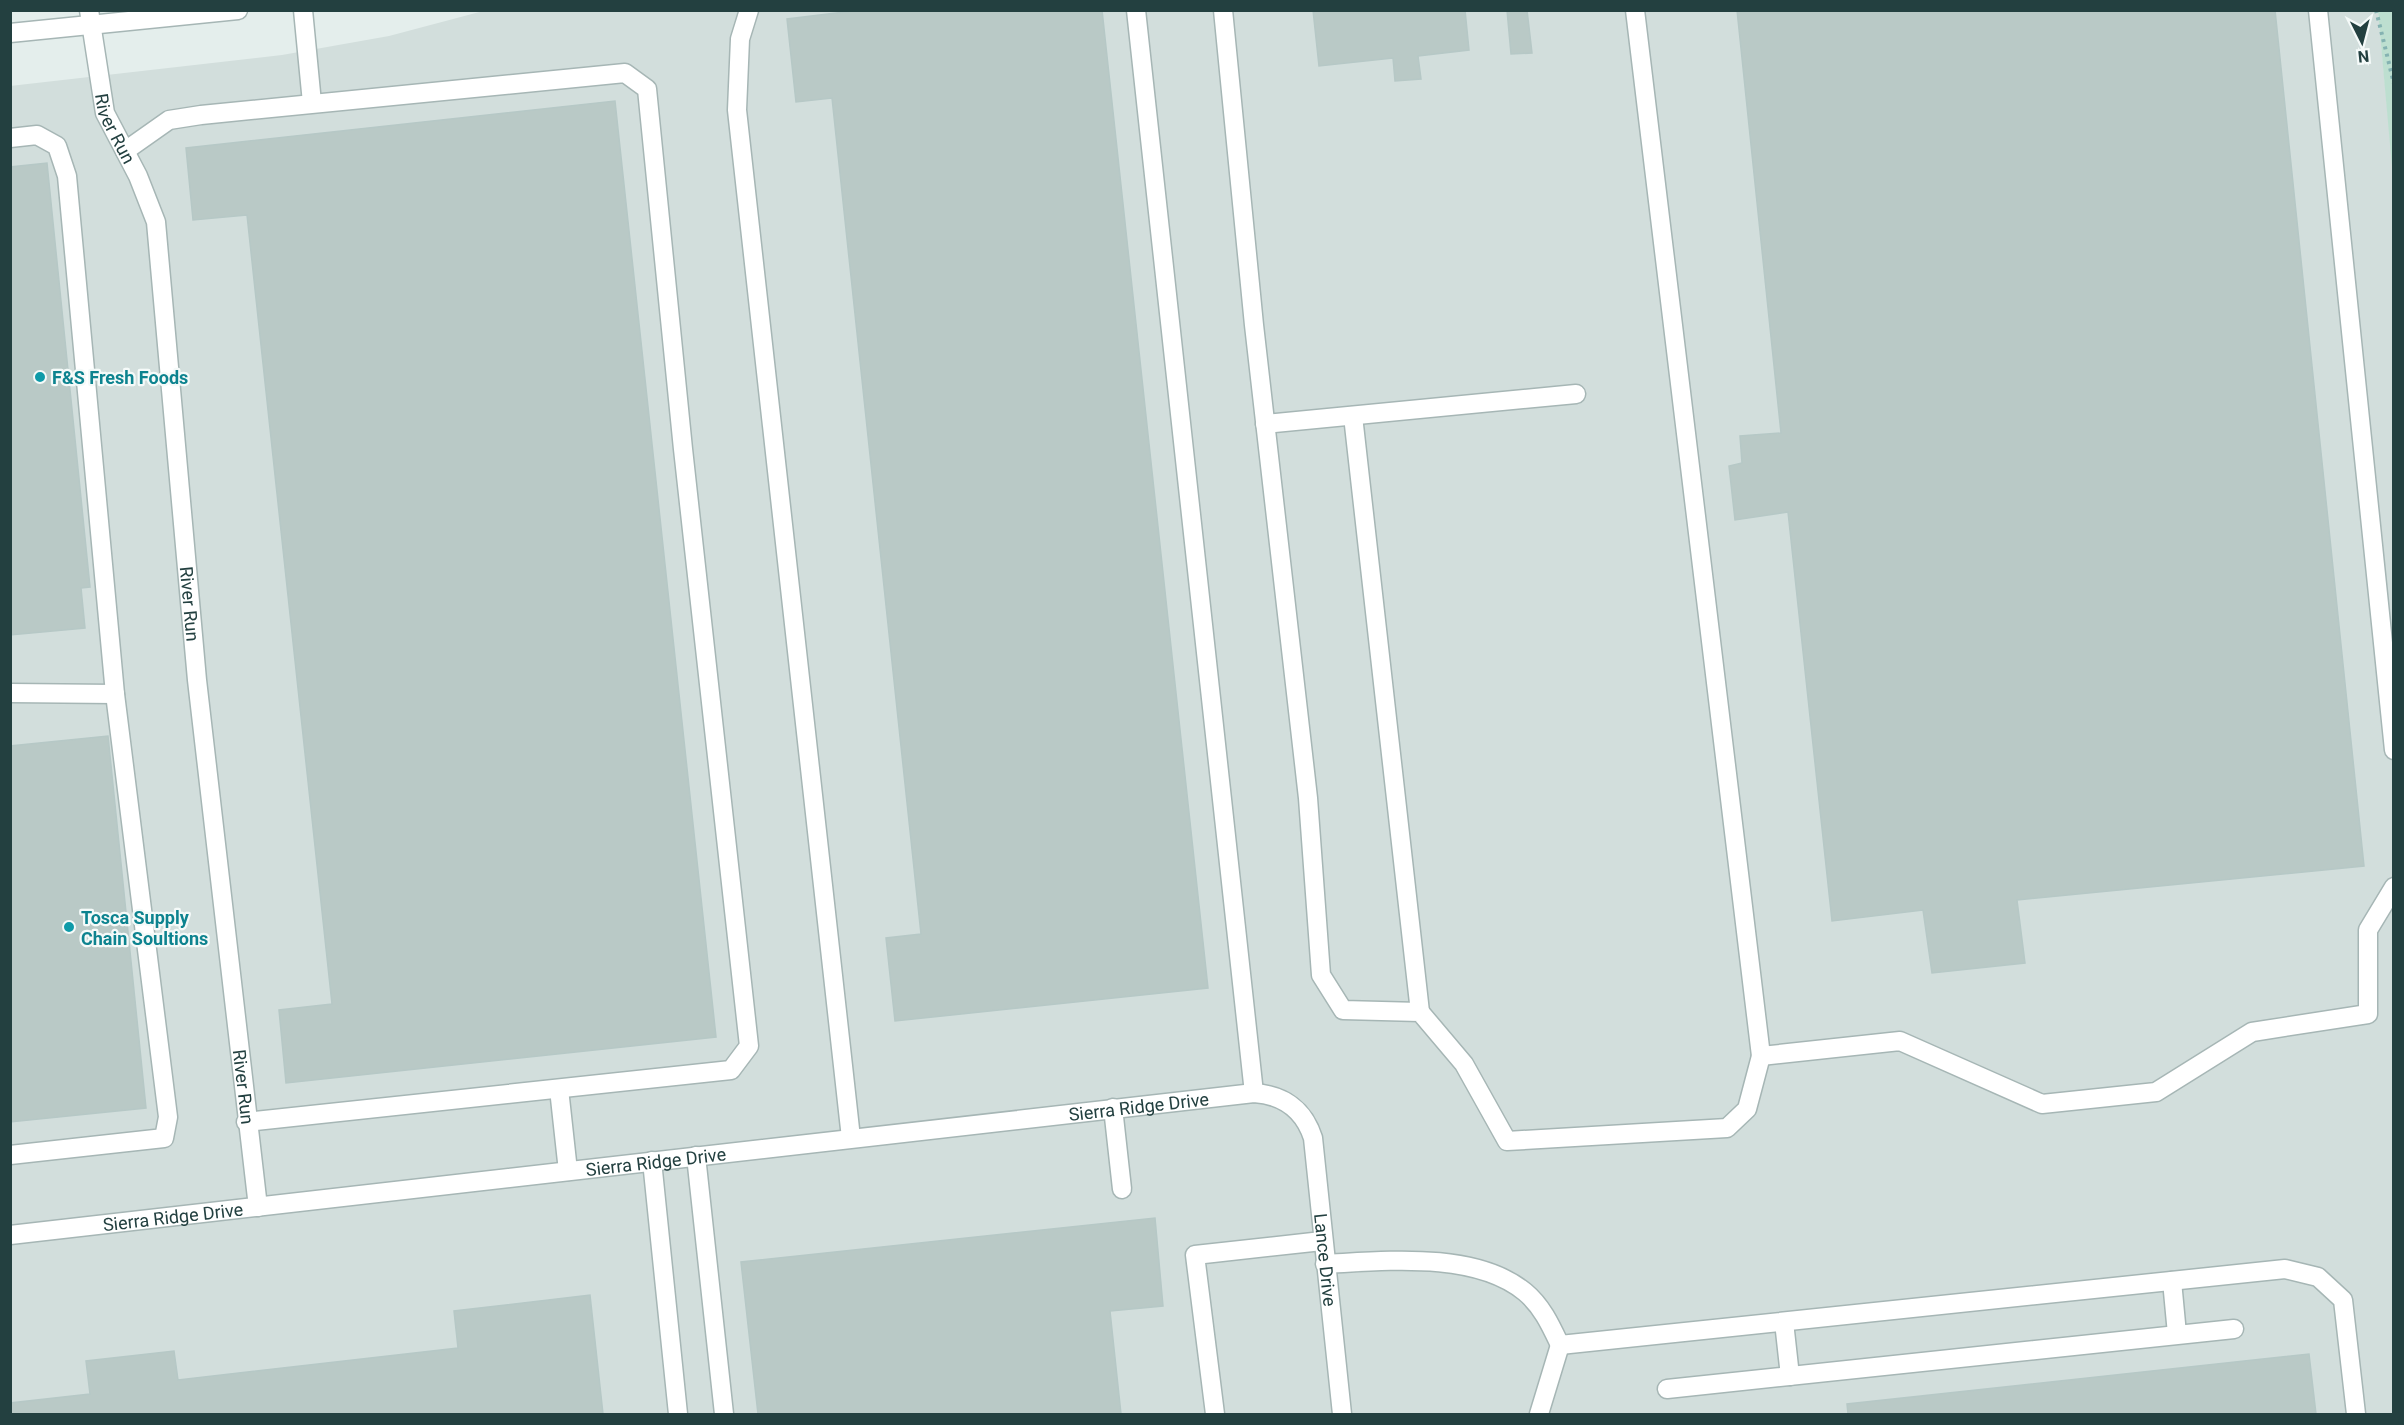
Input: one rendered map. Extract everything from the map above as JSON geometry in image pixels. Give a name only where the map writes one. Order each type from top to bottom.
[{"type":"street","points":[[10,33],[90,18],[238,10]]},
{"type":"street","points":[[303,10],[312,103]]},
{"type":"street","points":[[749,10],[740,39],[737,111],[851,1138]]},
{"type":"street","points":[[1136,10],[1254,1093]]},
{"type":"street","points":[[1223,10],[1265,424],[1308,798],[1322,975],[1343,1010],[1420,1012]]},
{"type":"street","points":[[1353,416],[1420,1012],[1464,1064],[1507,1141],[1727,1128],[1748,1108],[1761,1056],[1635,10]]},
{"type":"street","points":[[2318,10],[2394,750]]},
{"type":"street","name":"River Run","points":[[90,18],[105,113],[138,176],[156,222],[197,680],[246,1122],[258,1207]]},
{"type":"street","points":[[125,151],[169,120],[312,103],[625,73],[647,89],[749,1046],[731,1070],[246,1122]]},
{"type":"street","points":[[10,138],[37,135],[57,146],[67,176],[115,694],[168,1117],[164,1138],[10,1155]]},
{"type":"street","points":[[1265,424],[1576,394]]},
{"type":"street","points":[[10,693],[115,694]]},
{"type":"street","points":[[1761,1056],[1900,1041],[2042,1104],[2156,1092],[2252,1032],[2368,1014],[2368,930],[2394,887]]},
{"type":"street","points":[[560,1089],[568,1171]]},
{"type":"street","name":"Sierra Ridge Drive","points":[[10,1234],[1254,1093],[1281,1098],[1297,1109]]},
{"type":"street","points":[[1113,1108],[1122,1189]]},
{"type":"street","name":"Lance Drive","points":[[1297,1109],[1308,1123],[1312,1138],[1342,1414]]},
{"type":"street","points":[[696,1156],[724,1414]]},
{"type":"street","points":[[652,1161],[678,1414]]},
{"type":"street","points":[[1215,1414],[1195,1255],[1322,1241]]},
{"type":"street","points":[[1325,1264],[1410,1260],[1460,1266],[1499,1276],[1525,1292],[1539,1308],[1560,1345],[1539,1414]]},
{"type":"street","points":[[1560,1345],[2285,1269],[2318,1277],[2343,1300],[2356,1414]]},
{"type":"street","points":[[2172,1281],[2177,1335]]},
{"type":"street","points":[[1784,1322],[1790,1376]]},
{"type":"street","points":[[1667,1389],[2234,1329]]},
{"type":"path","points":[[2376,10],[2394,84]]},
{"type":"shaded area","points":[[487,10],[2378,11],[2394,179],[2393,1414],[11,1414],[10,86],[282,55],[389,36]]},
{"type":"green space","points":[[2378,11],[2393,11],[2393,178]]},
{"type":"building","points":[[861,10],[1102,10],[1208,988],[895,1021],[886,938],[921,934],[832,98],[796,102],[787,19]]},
{"type":"building","points":[[1313,10],[1465,10],[1469,50],[1418,56],[1421,79],[1395,81],[1393,58],[1319,66]]},
{"type":"building","points":[[1507,10],[1527,10],[1532,53],[1511,54]]},
{"type":"building","points":[[1737,10],[2275,10],[2364,866],[2017,900],[2025,963],[1932,973],[1923,910],[1832,921],[1788,512],[1735,520],[1729,466],[1742,463],[1740,436],[1781,433]]},
{"type":"building","points":[[615,101],[716,1037],[286,1083],[279,1010],[332,1004],[247,215],[193,220],[186,148]]},
{"type":"building","name":"F&S Fresh Foods","points":[[47,163],[90,587],[81,588],[85,628],[10,635],[10,167]]},
{"type":"building","name":"Tosca Supply Chain Soultions","points":[[108,736],[146,1108],[10,1122],[10,746]]},
{"type":"building","points":[[1155,1218],[1163,1306],[1110,1311],[1121,1414],[758,1414],[741,1262]]},
{"type":"building","points":[[590,1295],[603,1414],[10,1414],[10,1403],[90,1394],[86,1361],[174,1351],[178,1380],[458,1348],[454,1311]]},
{"type":"building","points":[[2309,1354],[2316,1414],[1848,1414],[1847,1404]]},
{"type":"place","name":"F&S Fresh Foods","points":[[40,377]]},
{"type":"place","name":"Tosca Supply Chain Soultions","points":[[69,927]]}]
